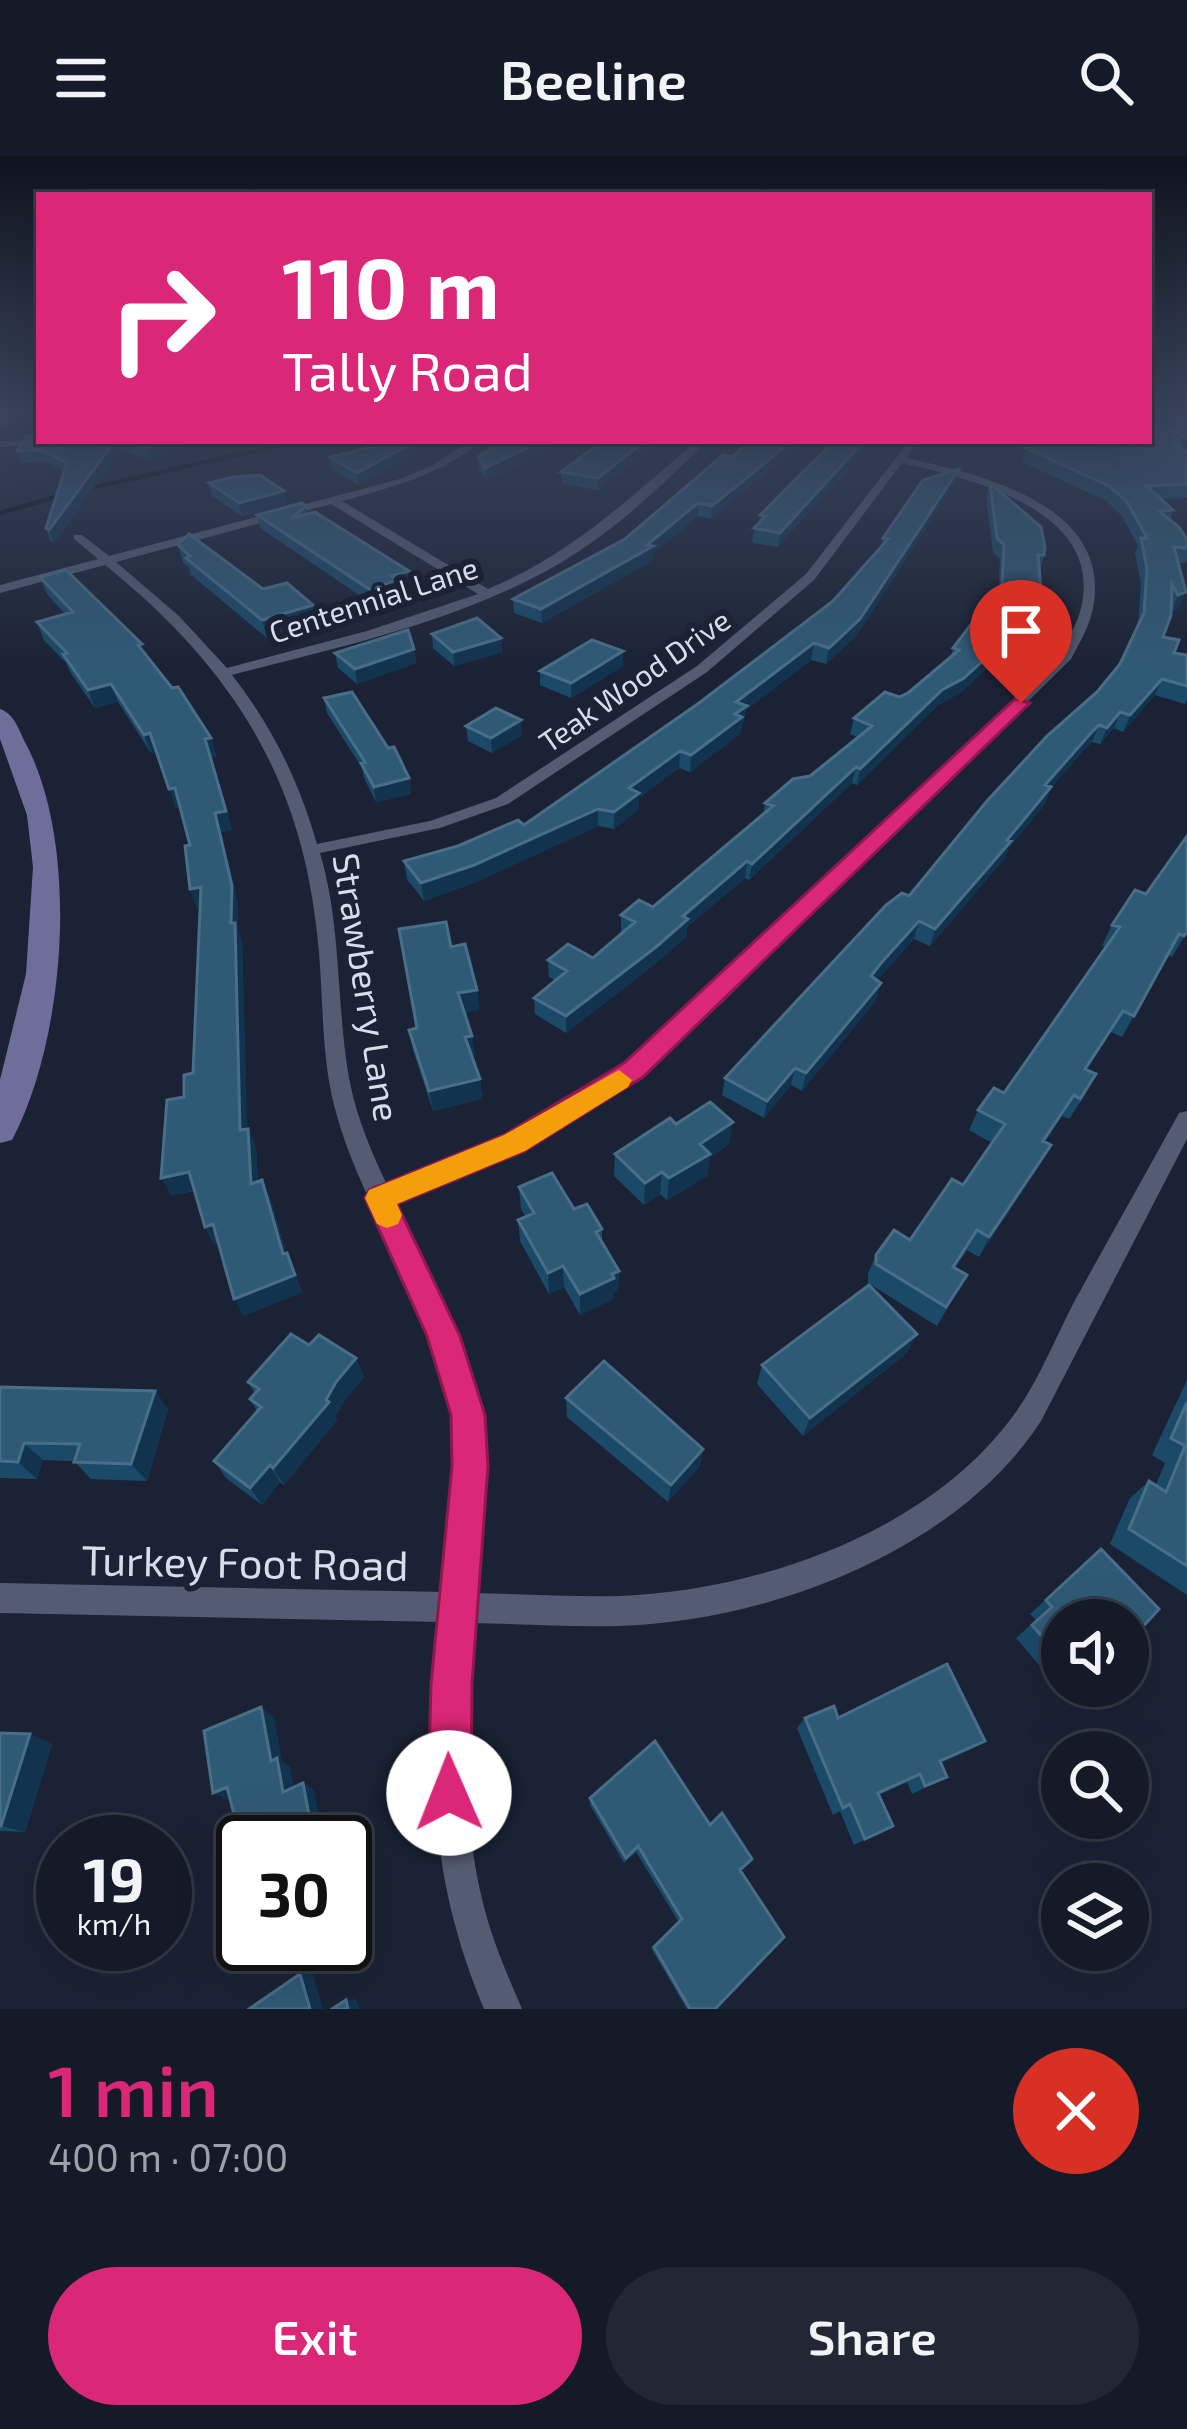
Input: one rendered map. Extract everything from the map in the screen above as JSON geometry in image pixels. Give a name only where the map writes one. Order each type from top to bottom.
[{"type":"main road","points":[[0,716],[30,775],[47,865],[37,999],[0,1130]]},
{"type":"street","points":[[0,589],[338,498]]},
{"type":"street","name":"Centennial Lane","points":[[228,672],[421,619],[488,594],[597,533],[636,498]]},
{"type":"street","name":"Teak Wood Drive","points":[[310,850],[448,821],[517,792],[702,669],[780,608],[822,564],[871,498]]},
{"type":"street","points":[[380,1198],[514,1143],[634,1070],[716,997],[1066,656],[1084,627],[1092,596],[1088,566],[1060,522],[1030,498]]},
{"type":"street","points":[[333,500],[488,594]]},
{"type":"street","name":"Strawberry Lane","points":[[78,537],[228,672],[283,759],[310,850],[327,933],[345,1109],[443,1336],[468,1415],[470,1466],[448,1754],[451,1832],[457,1875],[482,1961],[503,2009]]},
{"type":"street","name":"Turkey Foot Road","points":[[0,1598],[621,1611],[690,1605],[772,1589],[837,1566],[931,1510],[1013,1438],[1033,1409],[1187,1119]]},
{"type":"building","points":[[56,498],[72,498],[49,530]]},
{"type":"building","points":[[672,498],[721,498],[712,506],[698,503],[647,545],[653,546],[541,609],[513,599],[625,539]]},
{"type":"building","points":[[777,498],[812,498],[780,533],[754,528],[766,516],[760,515]]},
{"type":"building","points":[[910,498],[940,498],[860,619],[829,648],[814,643],[736,702],[747,706],[735,714],[742,717],[691,755],[680,751],[629,788],[639,793],[614,812],[598,809],[474,865],[421,883],[404,861],[458,846],[518,820],[524,825],[699,703],[833,601],[888,539],[883,538]]},
{"type":"building","points":[[992,498],[1008,498],[1041,527],[1045,547],[1044,555],[1038,555],[1041,589],[998,654],[999,646],[964,678],[942,690],[752,864],[747,861],[683,916],[688,919],[656,947],[566,1016],[534,998],[567,971],[548,960],[568,944],[593,958],[635,922],[621,915],[639,900],[653,907],[773,806],[765,803],[793,779],[810,776],[872,726],[854,718],[885,692],[899,697],[908,693],[959,650],[953,648],[989,601],[1001,604],[1004,545],[997,538]]},
{"type":"building","points":[[1123,498],[1161,498],[1173,510],[1159,511],[1187,540],[1187,548],[1174,547],[1186,592],[1178,595],[1172,584],[1171,615],[1163,637],[1179,640],[1174,653],[1187,655],[1187,686],[1162,679],[1130,715],[1120,712],[1107,728],[1099,725],[1091,733],[1045,785],[1051,787],[1007,840],[1011,841],[935,929],[919,921],[882,962],[871,976],[881,983],[806,1073],[795,1068],[767,1101],[725,1078],[886,905],[902,893],[909,896],[987,801],[1120,664],[1144,613],[1147,569],[1141,538],[1147,538]]},
{"type":"building","points":[[302,503],[306,506],[292,518],[315,512],[409,571],[392,576],[398,580],[369,589],[257,515]]},
{"type":"building","points":[[189,534],[263,589],[287,583],[313,605],[262,620],[186,558],[190,556],[178,545]]},
{"type":"building","points":[[66,570],[142,644],[138,645],[172,688],[178,687],[211,738],[205,739],[226,811],[215,813],[232,886],[231,923],[235,923],[240,1130],[248,1129],[251,1184],[262,1180],[283,1254],[287,1253],[295,1275],[234,1299],[213,1224],[205,1227],[189,1172],[161,1178],[167,1100],[184,1097],[184,1075],[193,1073],[201,887],[190,889],[185,846],[190,845],[175,788],[169,789],[150,733],[144,735],[111,684],[88,690],[63,654],[67,653],[37,622],[73,612],[40,577]]},
{"type":"building","points":[[477,618],[501,638],[453,652],[432,634]]},
{"type":"building","points":[[408,630],[414,649],[355,669],[335,653]]},
{"type":"building","points":[[592,640],[623,651],[571,683],[540,671]]},
{"type":"building","points":[[352,692],[388,748],[394,747],[409,778],[374,787],[361,763],[365,762],[324,698]]},
{"type":"building","points":[[496,708],[521,720],[491,738],[466,726]]},
{"type":"building","points":[[1187,836],[1187,932],[1179,934],[1134,1016],[1123,1011],[1085,1069],[1096,1074],[1080,1099],[1074,1095],[1043,1141],[1051,1145],[989,1237],[977,1230],[953,1267],[967,1275],[946,1307],[876,1264],[876,1255],[894,1230],[910,1240],[952,1179],[963,1185],[1005,1124],[978,1110],[994,1088],[1004,1093],[1120,927],[1112,925],[1135,890],[1146,894]]},
{"type":"building","points":[[446,922],[451,947],[465,944],[477,990],[458,993],[472,1036],[465,1037],[480,1079],[429,1091],[409,1030],[417,1028],[399,929]]},
{"type":"building","points":[[710,1102],[733,1122],[700,1144],[710,1154],[669,1178],[662,1172],[645,1183],[615,1154],[670,1118],[676,1124]]},
{"type":"building","points":[[552,1173],[574,1209],[587,1204],[602,1229],[596,1232],[619,1271],[580,1294],[563,1266],[548,1273],[518,1220],[534,1213],[519,1187]]},
{"type":"building","points":[[869,1285],[917,1334],[810,1418],[762,1365]]},
{"type":"building","points":[[291,1334],[309,1345],[319,1335],[356,1358],[336,1382],[329,1402],[250,1488],[214,1461],[261,1407],[250,1399],[259,1389],[248,1382]]},
{"type":"building","points":[[604,1361],[703,1449],[671,1485],[566,1398]]},
{"type":"building","points":[[0,1387],[155,1391],[131,1464],[74,1462],[80,1444],[24,1443],[18,1462],[0,1461]]},
{"type":"building","points":[[1187,1402],[1187,1566],[1129,1529],[1149,1481],[1166,1492],[1185,1446],[1171,1438]]},
{"type":"building","points":[[1101,1549],[1159,1609],[1149,1620],[1149,1599],[1047,1599]]},
{"type":"building","points":[[947,1664],[985,1741],[940,1761],[947,1777],[925,1786],[920,1774],[878,1793],[893,1826],[865,1839],[850,1804],[843,1808],[805,1718],[834,1706],[838,1718]]},
{"type":"building","points":[[261,1707],[271,1761],[277,1758],[283,1792],[303,1783],[309,1815],[234,1815],[227,1787],[213,1793],[204,1731]]},
{"type":"building","points":[[0,1733],[30,1734],[1,1826],[0,1826]]},
{"type":"building","points":[[655,1741],[710,1825],[722,1813],[752,1859],[740,1870],[784,1937],[715,2009],[690,2009],[654,1947],[682,1919],[638,1846],[626,1858],[590,1798]]},
{"type":"building","points":[[300,1974],[310,2009],[249,2009]]},
{"type":"waterway","points":[[0,513],[50,498]]},
{"type":"slow traffic","points":[[387,1215],[380,1198],[514,1143],[619,1080]]},
{"type":"route","points":[[449,1793],[451,1684],[470,1466],[468,1415],[443,1336],[380,1198],[514,1143],[634,1070],[1021,703]]}]
